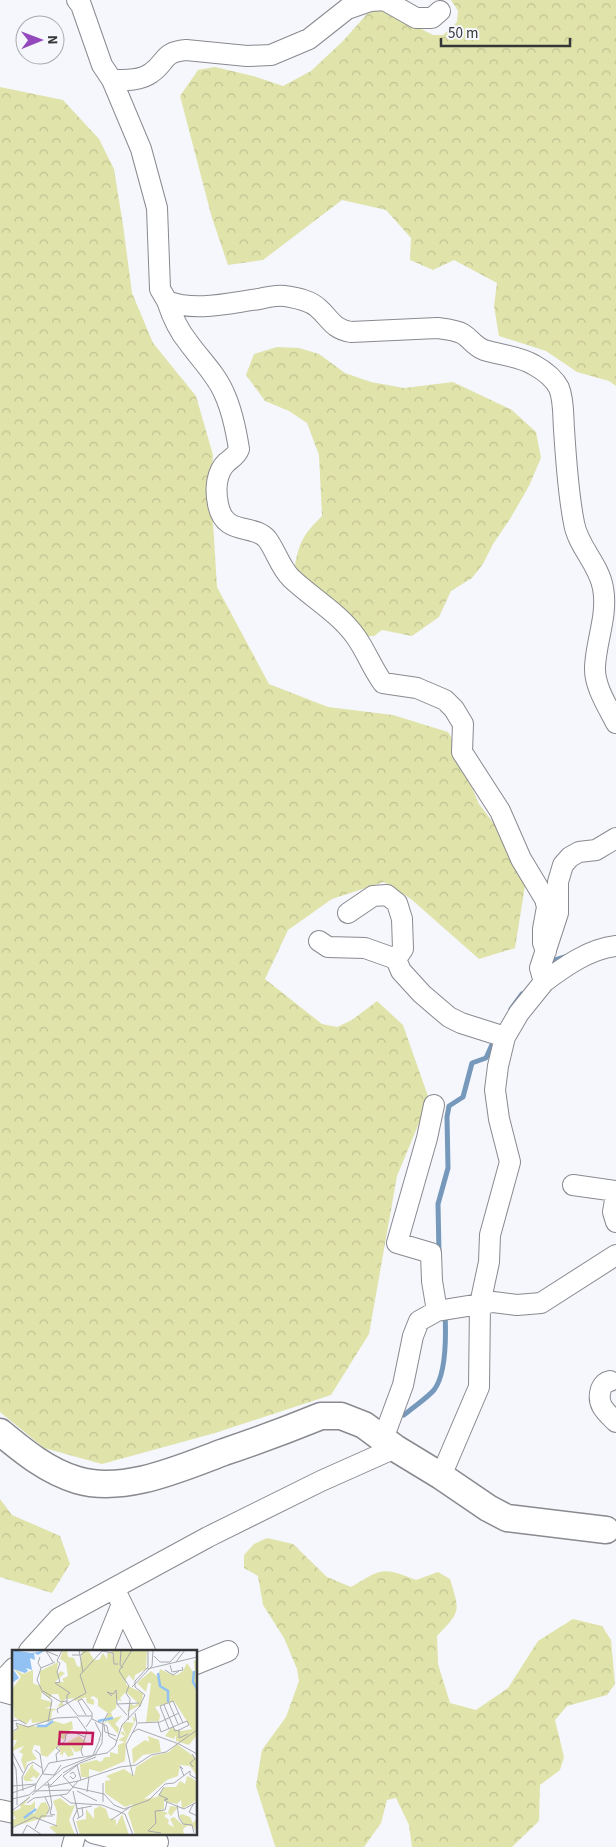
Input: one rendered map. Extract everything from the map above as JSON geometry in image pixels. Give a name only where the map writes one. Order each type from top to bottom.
[{"type":"street","points":[[77,0],[81,5],[102,65],[112,80],[141,148],[157,208],[160,289],[175,322],[187,342],[217,380],[230,410],[240,449],[220,469],[217,477],[217,504],[225,520],[232,526],[262,534],[268,540],[290,577],[321,603],[355,636],[383,683],[417,688],[445,700],[454,709],[463,724],[462,752],[500,811],[520,859],[546,899],[547,907],[543,930],[543,943],[546,951]]},
{"type":"street","points":[[112,80],[130,80],[151,73],[167,55],[178,50],[248,56],[276,54],[309,39],[347,9],[370,2],[386,1],[416,18],[432,18],[440,11]]},
{"type":"street","points":[[167,301],[187,306],[216,305],[283,296],[307,301],[318,307],[330,323],[344,331],[448,329],[462,334],[474,345],[533,364],[548,375],[558,386],[562,398],[567,469],[577,536],[599,572],[604,589],[604,612],[595,668],[596,679],[616,723]]},
{"type":"street","points":[[544,982],[540,968],[558,914],[558,882],[563,865],[570,857],[579,852],[596,850],[616,838]]},
{"type":"street","points":[[348,913],[373,896],[387,895],[397,903],[402,919],[403,949],[396,959]]},
{"type":"street","points":[[319,941],[328,947],[365,948],[396,959],[401,972],[422,994],[449,1017],[461,1023],[505,1037]]},
{"type":"street","points":[[441,1476],[479,1387],[480,1304],[489,1262],[490,1235],[510,1162],[499,1119],[495,1090],[498,1066],[505,1037],[519,1013],[544,982],[566,965],[616,946]]},
{"type":"street","points":[[434,1104],[427,1138],[397,1243],[431,1253],[432,1280],[437,1311]]},
{"type":"street","points":[[573,1185],[616,1193],[613,1212],[616,1222]]},
{"type":"street","points":[[30,1650],[59,1618],[118,1596],[208,1537],[321,1481],[389,1444],[404,1385],[413,1336],[419,1322],[437,1311],[480,1304],[493,1302],[517,1305],[541,1303],[616,1255]]},
{"type":"street","points":[[610,1381],[602,1386],[600,1402],[602,1408],[616,1422]]},
{"type":"street","points":[[0,1432],[29,1456],[55,1471],[78,1480],[102,1483],[129,1481],[162,1475],[321,1416],[341,1416],[364,1425],[389,1444],[488,1508],[507,1518],[611,1530]]},
{"type":"street","points":[[103,1650],[118,1596]]},
{"type":"street","points":[[118,1596],[145,1650]]},
{"type":"street","points":[[198,1663],[228,1651]]},
{"type":"street","points":[[0,1683],[12,1670]]},
{"type":"street","points":[[72,1847],[76,1834]]},
{"type":"street","points":[[97,1834],[136,1844],[158,1842]]},
{"type":"green space","points":[[451,0],[616,0],[616,386],[609,381],[577,372],[546,351],[499,336],[494,306],[497,283],[454,260],[433,270],[410,260],[411,238],[386,210],[342,200],[263,260],[228,265],[212,218],[180,96],[198,70],[215,67],[253,76],[283,86],[311,71],[343,41],[367,14],[379,9],[433,35],[443,35],[457,22],[458,11]]},
{"type":"green space","points":[[0,87],[63,100],[99,139],[114,169],[132,293],[153,343],[196,396],[213,455],[211,490],[217,587],[269,684],[328,707],[393,715],[448,732],[458,749],[460,760],[479,804],[501,833],[513,854],[525,886],[515,948],[479,959],[411,899],[384,882],[332,899],[288,930],[265,979],[322,1024],[337,1027],[352,1020],[377,1001],[403,1025],[429,1099],[397,1176],[369,1334],[331,1395],[215,1433],[102,1464],[44,1448],[0,1412]]},
{"type":"green space","points":[[277,347],[299,348],[319,354],[345,373],[371,382],[404,388],[453,382],[512,410],[536,432],[541,458],[529,486],[493,544],[483,564],[472,578],[451,591],[439,617],[412,636],[382,630],[374,636],[362,636],[309,588],[295,565],[304,538],[322,516],[319,455],[307,423],[289,411],[265,401],[246,375],[254,354]]},
{"type":"green space","points":[[0,1499],[12,1515],[60,1536],[70,1564],[52,1593],[0,1577]]},
{"type":"green space","points":[[267,1538],[293,1544],[327,1577],[351,1587],[369,1576],[388,1571],[416,1580],[438,1572],[450,1579],[457,1605],[451,1621],[437,1636],[438,1664],[450,1703],[476,1710],[508,1688],[538,1641],[573,1619],[602,1626],[611,1640],[615,1684],[607,1695],[567,1706],[555,1720],[564,1757],[560,1770],[540,1785],[539,1821],[512,1847],[412,1847],[409,1825],[396,1798],[387,1800],[381,1823],[364,1847],[275,1846],[256,1786],[262,1750],[286,1717],[299,1681],[297,1669],[284,1638],[263,1605],[258,1576],[244,1568],[244,1555],[254,1544]]},
{"type":"waterway","points":[[548,968],[555,960],[565,957]]},
{"type":"waterway","points":[[511,1009],[522,994]]},
{"type":"waterway","points":[[439,1253],[438,1204],[448,1168],[447,1117],[449,1106],[463,1097],[472,1063],[486,1058],[495,1038]]},
{"type":"waterway","points":[[404,1415],[431,1393],[438,1383],[445,1353],[445,1313]]}]
